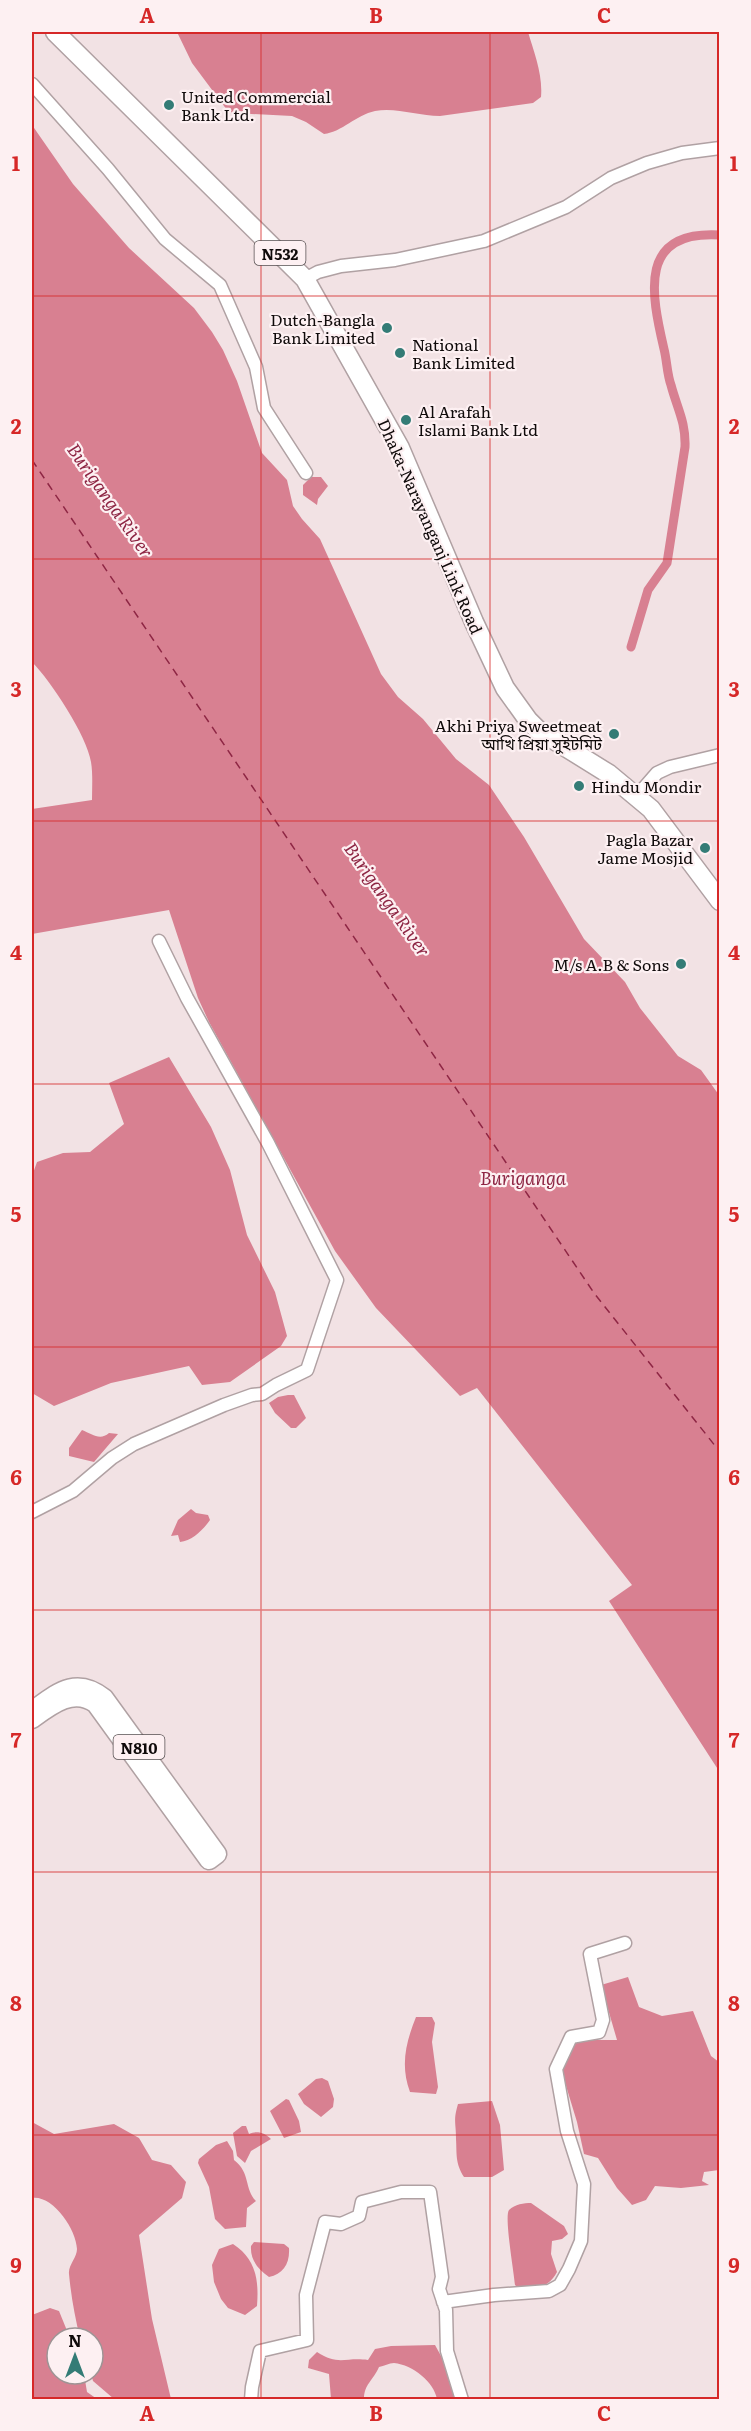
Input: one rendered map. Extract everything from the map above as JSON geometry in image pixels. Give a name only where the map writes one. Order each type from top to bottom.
[{"type":"highway","name":"Dhaka-Narayanganj Link Road","points":[[55,32],[305,279],[400,448],[433,528],[505,688],[538,730],[609,774],[651,809],[720,901]]},
{"type":"highway","name":"N810","points":[[32,1711],[59,1692],[83,1687],[94,1690],[104,1698],[217,1854],[209,1860],[91,1700],[84,1697],[67,1697],[32,1719]]},
{"type":"street","points":[[32,84],[108,168],[165,239],[220,285],[256,367],[264,408],[306,473]]},
{"type":"street","points":[[305,279],[318,272],[341,266],[395,260],[484,241],[566,207],[611,178],[647,163],[682,153],[720,148]]},
{"type":"street","points":[[637,796],[657,773],[670,767],[720,755]]},
{"type":"street","points":[[32,1512],[73,1491],[112,1458],[134,1444],[224,1405],[252,1395],[262,1394],[307,1370],[337,1280],[268,1143],[187,998],[159,941]]},
{"type":"street","points":[[443,2302],[549,2291],[560,2285],[569,2269],[581,2241],[584,2184],[567,2131],[556,2069],[571,2037],[599,2032],[603,2020],[590,1954],[625,1944]]},
{"type":"street","points":[[251,2400],[260,2350],[307,2340],[306,2295],[325,2222],[341,2224],[359,2216],[362,2202],[401,2192],[430,2192],[442,2277],[440,2289],[446,2310],[447,2351],[462,2400]]},
{"type":"water","points":[[177,32],[528,32],[539,72],[541,97],[533,103],[440,116],[391,110],[375,111],[331,133],[324,134],[292,116],[233,113],[227,110],[192,63]]},
{"type":"water","name":"Buriganga","points":[[32,125],[73,184],[129,248],[194,308],[212,332],[237,381],[262,453],[287,480],[293,506],[320,539],[381,674],[398,697],[423,719],[456,759],[489,785],[524,837],[584,939],[625,982],[640,1008],[678,1056],[701,1070],[719,1095],[719,1771],[609,1601],[632,1585],[477,1388],[460,1396],[376,1308],[335,1251],[209,1022],[198,998],[169,910],[32,934],[32,809],[92,800],[92,781],[88,751],[76,724],[58,695],[32,662]]},
{"type":"water","points":[[311,477],[321,477],[328,486],[318,499],[317,505],[303,495],[303,485]]},
{"type":"water","points":[[169,1057],[211,1127],[230,1170],[247,1235],[275,1292],[287,1336],[281,1346],[230,1382],[202,1385],[189,1366],[111,1383],[54,1406],[32,1393],[32,1176],[37,1162],[63,1153],[90,1152],[124,1124],[109,1083]]},
{"type":"water","points":[[294,1395],[306,1418],[296,1428],[291,1428],[275,1413],[269,1403],[278,1397]]},
{"type":"water","points":[[82,1430],[99,1437],[109,1433],[118,1434],[94,1462],[69,1456],[69,1448]]},
{"type":"water","points":[[191,1509],[196,1513],[208,1515],[210,1520],[189,1540],[180,1542],[178,1535],[171,1536],[178,1520]]},
{"type":"water","points":[[628,1977],[639,2007],[662,2016],[693,2011],[711,2056],[719,2062],[719,2170],[704,2172],[702,2181],[709,2185],[681,2188],[655,2186],[646,2200],[632,2205],[617,2188],[598,2158],[584,2154],[560,2066],[574,2040],[617,2040],[601,1985]]},
{"type":"water","points":[[416,2017],[432,2017],[435,2023],[432,2042],[438,2087],[436,2094],[410,2092],[407,2082],[406,2054],[409,2035]]},
{"type":"water","points":[[322,2078],[328,2081],[334,2099],[333,2107],[321,2117],[304,2104],[298,2094],[316,2079]]},
{"type":"water","points":[[286,2099],[289,2100],[299,2121],[301,2132],[284,2138],[270,2111]]},
{"type":"water","points":[[492,2101],[500,2125],[504,2170],[492,2177],[464,2177],[459,2167],[457,2154],[455,2118],[458,2104]]},
{"type":"water","points":[[32,2122],[54,2134],[114,2124],[139,2138],[152,2160],[171,2165],[186,2182],[182,2198],[139,2235],[152,2319],[171,2399],[114,2399],[99,2386],[105,2386],[105,2326],[77,2326],[69,2271],[77,2252],[76,2241],[68,2223],[55,2208],[48,2202],[32,2198]]},
{"type":"water","points":[[242,2126],[246,2126],[249,2134],[261,2133],[271,2139],[251,2151],[245,2163],[237,2156],[233,2133]]},
{"type":"water","points":[[227,2141],[233,2151],[234,2160],[243,2170],[256,2201],[247,2208],[246,2227],[225,2229],[215,2219],[209,2187],[198,2163],[199,2159],[216,2145]]},
{"type":"water","points":[[531,2203],[564,2226],[568,2234],[562,2239],[552,2241],[551,2254],[557,2272],[551,2281],[543,2286],[522,2291],[515,2285],[508,2233],[508,2214],[514,2206]]},
{"type":"water","points":[[254,2242],[284,2244],[289,2248],[287,2263],[282,2271],[269,2277],[261,2271],[252,2256],[251,2246]]},
{"type":"water","points":[[233,2244],[247,2256],[256,2279],[257,2306],[245,2315],[228,2308],[221,2299],[214,2282],[212,2265],[219,2249]]},
{"type":"water","points":[[50,2308],[59,2311],[65,2326],[45,2326],[45,2386],[86,2386],[87,2392],[97,2399],[32,2399],[32,2315]]},
{"type":"water","points":[[435,2345],[446,2365],[456,2399],[437,2399],[432,2386],[422,2375],[401,2364],[390,2363],[379,2367],[367,2386],[364,2399],[331,2399],[329,2374],[308,2368],[309,2360],[317,2352],[336,2360],[368,2360],[375,2349],[391,2346]]},
{"type":"waterway","points":[[631,647],[648,590],[667,563],[685,447],[683,422],[669,376],[659,328],[654,287],[656,269],[663,254],[675,243],[694,236],[720,235]]},
{"type":"ferry route","points":[[32,460],[594,1293],[720,1452]]},
{"type":"place","name":"United Commercial Bank Ltd.","points":[[169,105]]},
{"type":"place","name":"Dutch-Bangla Bank Limited","points":[[387,328]]},
{"type":"place","name":"National Bank Limited","points":[[400,353]]},
{"type":"place","name":"Al Arafah Islami Bank Ltd","points":[[406,420]]},
{"type":"place","name":"Akhi Priya Sweetmeat আখি প্রিয়া সুইটমিট","points":[[614,734]]},
{"type":"place","name":"Hindu Mondir","points":[[579,786]]},
{"type":"place","name":"Pagla Bazar Jame Mosjid","points":[[705,848]]},
{"type":"place","name":"M/s A.B & Sons","points":[[681,964]]},
{"type":"water label","name":"Buriganga River","points":[[111,500]]},
{"type":"water label","name":"Buriganga River","points":[[388,899]]}]
